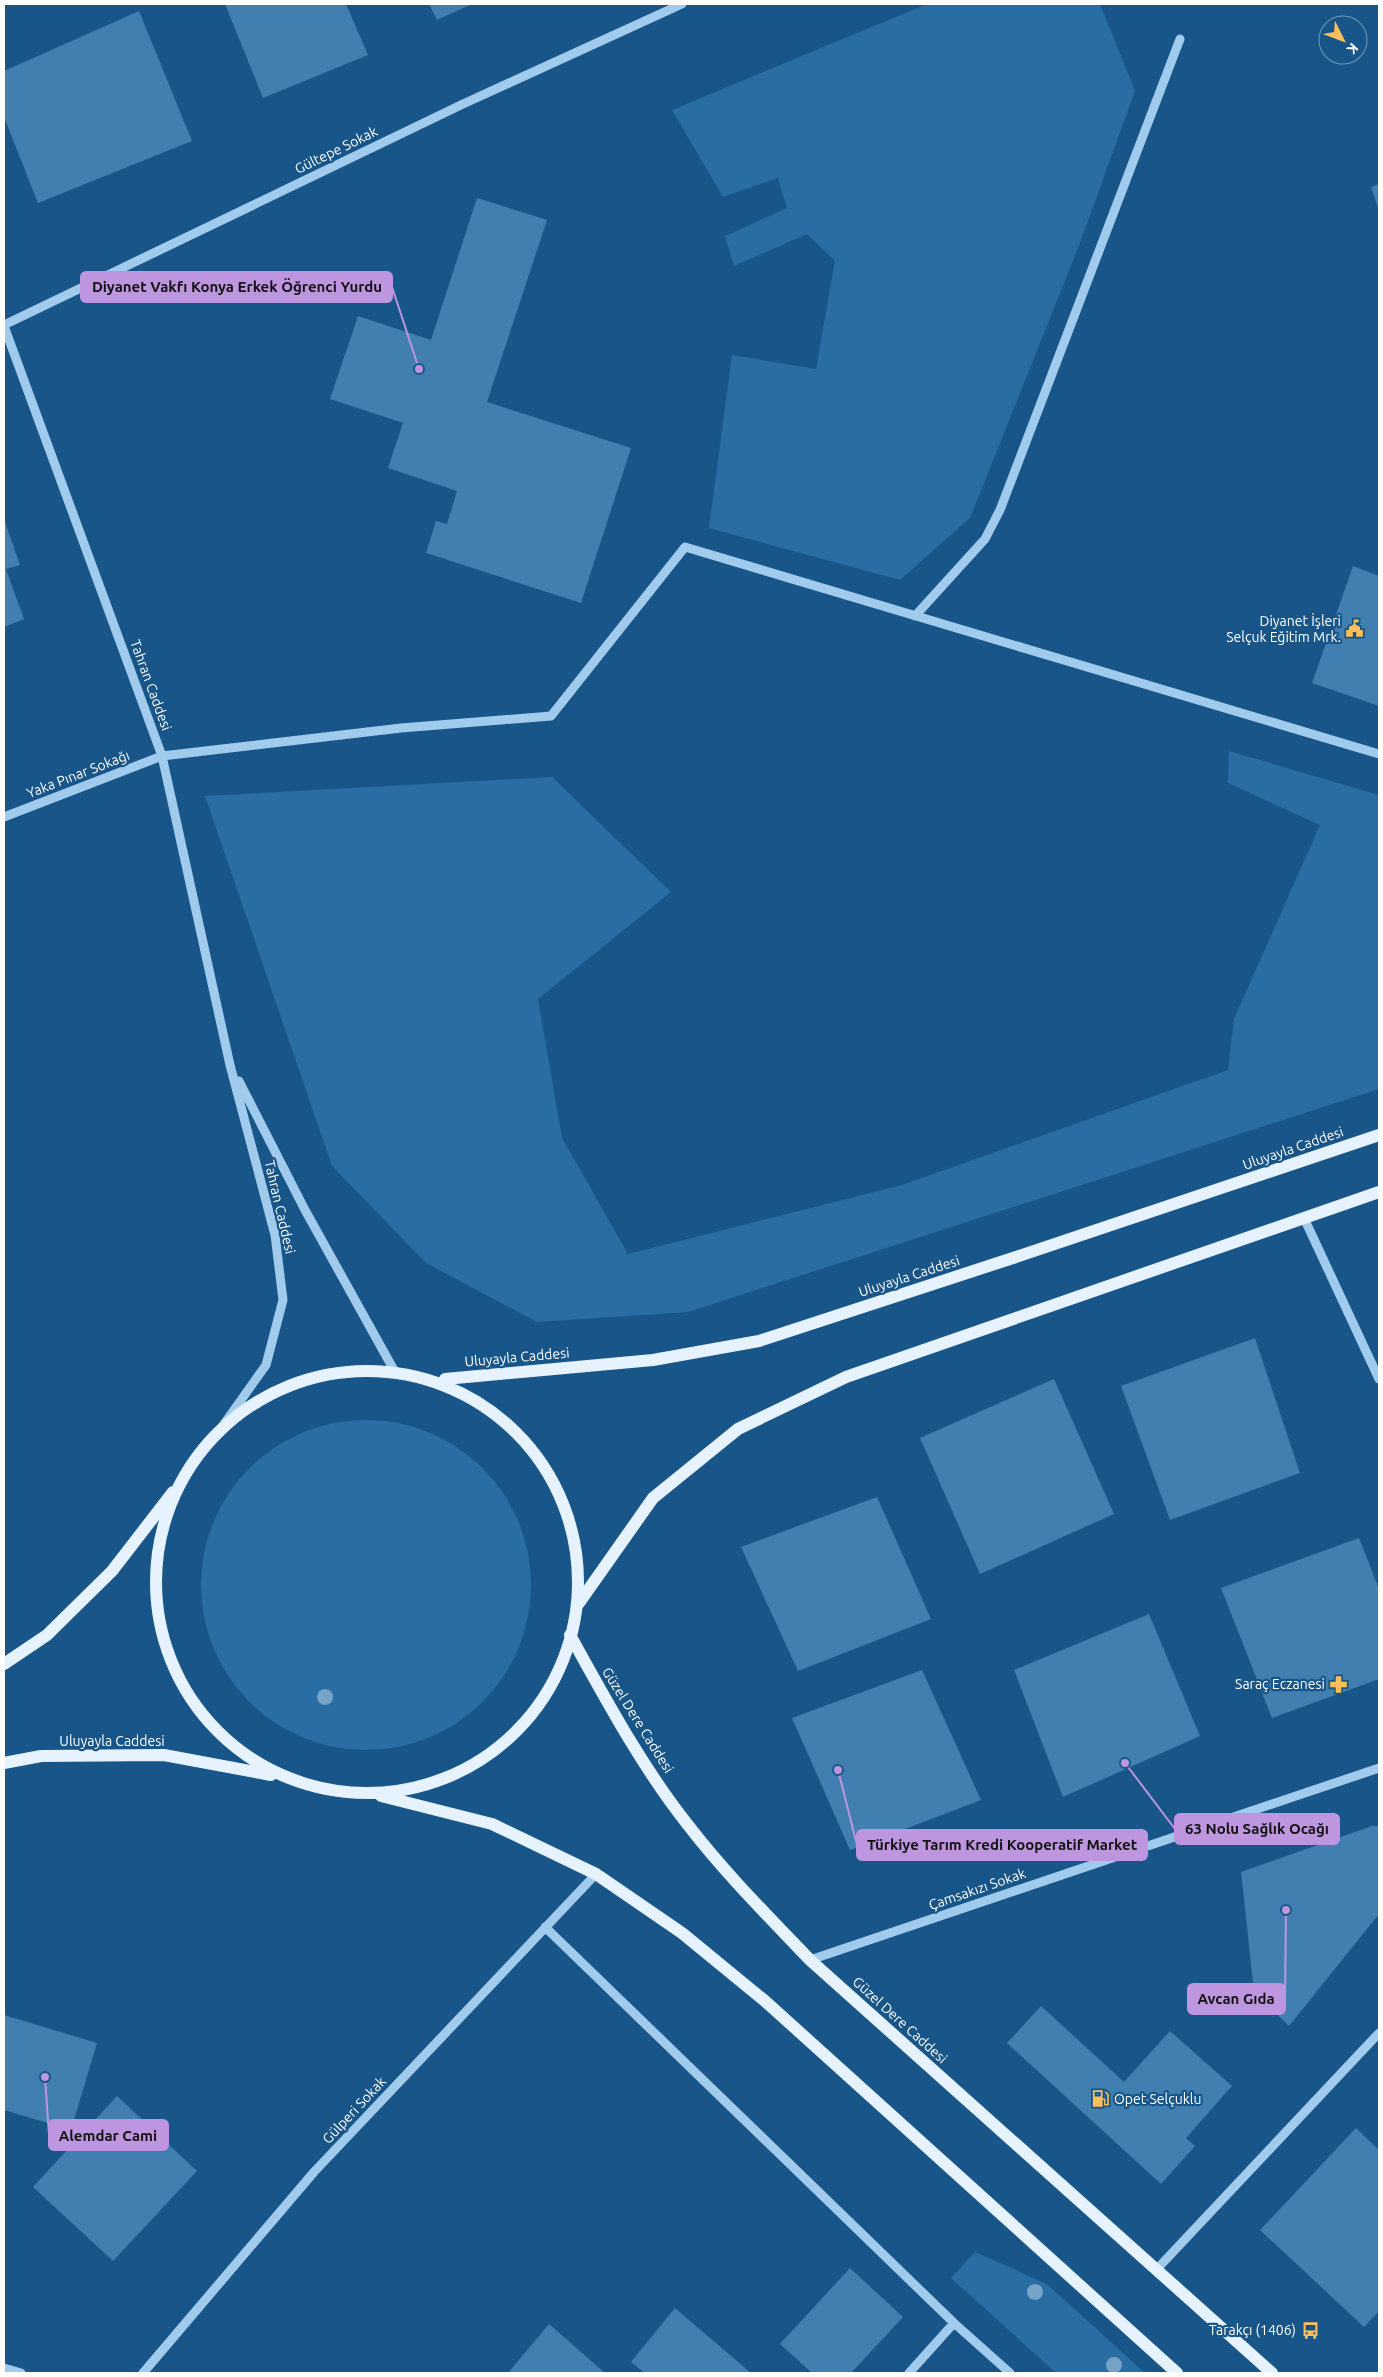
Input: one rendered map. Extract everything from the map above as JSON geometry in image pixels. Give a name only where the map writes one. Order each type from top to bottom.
[{"type":"main road","name":"Uluyayla Caddesi","points":[[433,1380],[653,1360],[759,1341],[1379,1135]]},
{"type":"main road","points":[[579,1603],[652,1498],[738,1429],[846,1377],[1379,1192]]},
{"type":"main road","points":[[4,1664],[47,1635],[112,1572],[219,1431],[268,1395],[330,1374],[395,1372],[459,1386],[507,1422],[546,1467],[570,1520],[580,1578],[579,1603],[564,1662],[533,1714],[489,1756],[436,1783],[377,1795]]},
{"type":"main road","points":[[182,1480],[160,1536],[156,1596],[167,1655],[195,1708],[238,1751],[280,1776],[327,1792],[377,1795],[492,1824],[596,1874],[682,1932],[765,2001],[1177,2373]]},
{"type":"main road","name":"Güzel Dere Caddesi","points":[[570,1635],[622,1728],[687,1824],[747,1895],[810,1960],[1272,2373]]},
{"type":"main road","name":"Uluyayla Caddesi","points":[[4,1763],[41,1756],[164,1755],[280,1776]]},
{"type":"street","name":"Gültepe Sokak","points":[[4,325],[463,104],[682,4]]},
{"type":"street","points":[[1180,38],[1000,510],[985,538],[915,616],[1379,754]]},
{"type":"street","name":"Tahran Caddesi","points":[[4,325],[162,756],[230,1065],[275,1235],[283,1300],[266,1365],[219,1431]]},
{"type":"street","name":"Yaka Pınar Sokağı","points":[[4,817],[162,756],[401,728],[551,716],[685,547],[915,616]]},
{"type":"street","name":"Tahran Caddesi","points":[[230,1065],[305,1210],[395,1372]]},
{"type":"street","points":[[1304,1218],[1379,1379]]},
{"type":"street","name":"Çamsakızı Sokak","points":[[810,1960],[1379,1768]]},
{"type":"street","name":"Gülperi Sokak","points":[[143,2373],[314,2172],[596,1874]]},
{"type":"street","points":[[545,1927],[954,2323],[1010,2373]]},
{"type":"street","points":[[1157,2269],[1379,2033]]},
{"type":"street","points":[[909,2373],[954,2323]]},
{"type":"street","points":[[4,2368],[21,2373]]},
{"type":"shaded area","points":[[927,4],[1100,4],[1135,91],[1080,243],[970,518],[900,580],[709,528],[732,355],[816,369],[835,261],[807,234],[734,266],[725,236],[787,208],[778,178],[723,197],[672,110]]},
{"type":"shaded area","points":[[1229,751],[1379,795],[1379,1089],[688,1312],[537,1322],[426,1263],[332,1166],[205,796],[552,777],[671,892],[538,999],[562,1138],[628,1254],[902,1185],[1228,1070],[1234,1019],[1320,825],[1228,783]]},
{"type":"shaded area","points":[[366,1420],[398,1423],[429,1433],[458,1448],[482,1469],[503,1493],[518,1522],[528,1553],[531,1585],[528,1617],[518,1648],[503,1677],[482,1701],[458,1722],[429,1737],[398,1747],[366,1750],[334,1747],[303,1737],[274,1722],[250,1701],[229,1677],[214,1648],[204,1617],[201,1585],[204,1553],[214,1522],[229,1493],[250,1469],[274,1448],[303,1433],[334,1423]]},
{"type":"shaded area","points":[[975,2252],[1047,2284],[1145,2373],[1056,2373],[951,2278]]},
{"type":"building","points":[[225,4],[346,4],[368,55],[263,98]]},
{"type":"building","points":[[429,4],[472,4],[437,20]]},
{"type":"building","points":[[139,11],[192,141],[38,203],[4,117],[4,71]]},
{"type":"building","points":[[1379,184],[1379,211],[1371,187]]},
{"type":"building","points":[[477,198],[547,220],[487,402],[631,448],[581,603],[426,553],[436,521],[447,524],[457,491],[388,468],[403,423],[330,399],[358,316],[431,340]]},
{"type":"building","points":[[4,519],[20,565],[6,569],[24,619],[4,627]]},
{"type":"building","name":"Diyanet İşleri Selçuk Eğitim Mrk.","points":[[1353,566],[1379,576],[1379,706],[1312,683]]},
{"type":"building","points":[[1255,1338],[1300,1473],[1170,1520],[1121,1386]]},
{"type":"building","points":[[1054,1379],[1114,1514],[980,1574],[920,1438]]},
{"type":"building","points":[[877,1497],[931,1619],[798,1671],[741,1547]]},
{"type":"building","points":[[1359,1538],[1379,1589],[1379,1679],[1272,1718],[1221,1588]]},
{"type":"building","points":[[1149,1614],[1200,1736],[1063,1797],[1014,1670]]},
{"type":"building","points":[[922,1670],[981,1800],[850,1850],[792,1718]]},
{"type":"building","points":[[1372,1826],[1379,1826],[1379,1914],[1289,2026],[1254,1992],[1241,1872]]},
{"type":"building","points":[[1041,2006],[1124,2082],[1170,2031],[1232,2086],[1186,2138],[1195,2146],[1161,2184],[1007,2043]]},
{"type":"building","points":[[4,2015],[97,2043],[71,2130],[4,2110]]},
{"type":"building","points":[[117,2096],[197,2171],[113,2261],[33,2187]]},
{"type":"building","points":[[1356,2128],[1379,2150],[1379,2311],[1364,2327],[1260,2230]]},
{"type":"building","points":[[850,2268],[903,2317],[851,2373],[812,2373],[780,2344]]},
{"type":"building","points":[[675,2308],[751,2373],[645,2373],[631,2362]]},
{"type":"building","points":[[549,2324],[605,2373],[508,2373]]},
{"type":"place","name":"Diyanet Vakfı Konya Erkek Öğrenci Yurdu","points":[[419,369]]},
{"type":"place","name":"Diyanet İşleri Selçuk Eğitim Mrk.","points":[[1355,629]]},
{"type":"place","name":"Saraç Eczanesi","points":[[1339,1684]]},
{"type":"place","name":"63 Nolu Sağlık Ocağı","points":[[1125,1763]]},
{"type":"place","name":"Türkiye Tarım Kredi Kooperatif Market","points":[[838,1770]]},
{"type":"place","name":"Avcan Gıda","points":[[1286,1910]]},
{"type":"place","name":"Alemdar Cami","points":[[45,2077]]},
{"type":"place","name":"Opet Selçuklu","points":[[1100,2099]]},
{"type":"place","name":"Tarakçı (1406)","points":[[1310,2330]]}]
